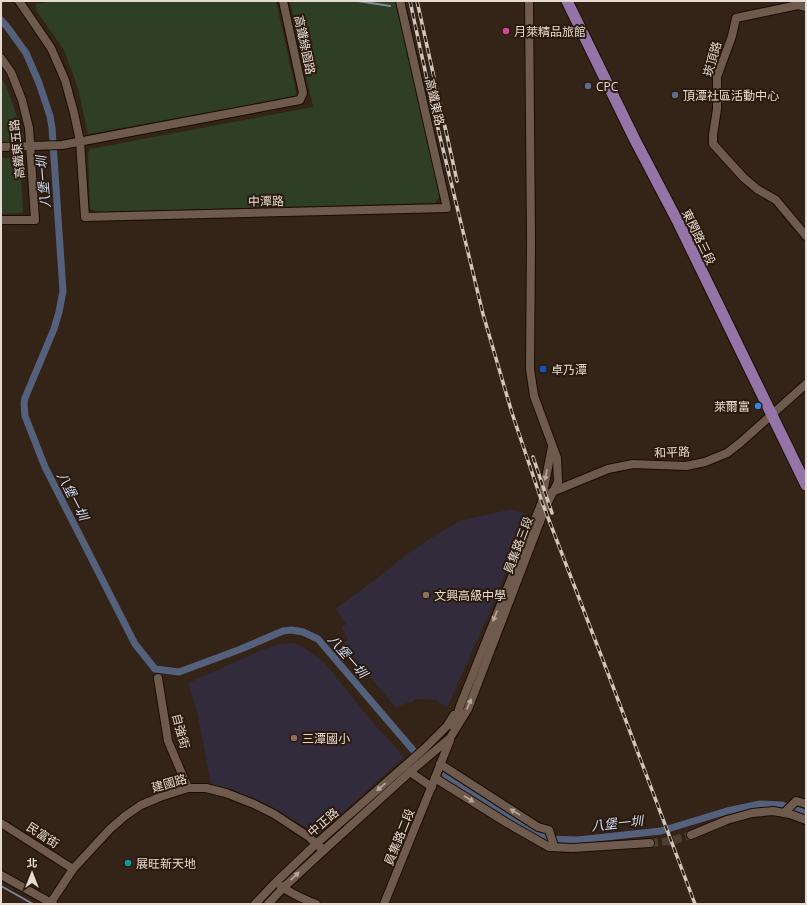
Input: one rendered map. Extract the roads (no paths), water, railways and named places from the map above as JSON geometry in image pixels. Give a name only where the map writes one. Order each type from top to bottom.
[{"type":"main road","name":"東閔路三段","points":[[568,1],[635,140],[678,222],[806,485]]},
{"type":"street","points":[[1,147],[62,145],[80,141],[65,80],[51,48],[19,1]]},
{"type":"street","name":"高鐵綠園路","points":[[80,141],[300,100],[303,93],[283,1]]},
{"type":"street","name":"高鐵東路","points":[[400,1],[447,208]]},
{"type":"street","name":"員集路三段","points":[[450,738],[468,708],[546,506],[558,482],[557,458],[534,396],[530,369],[529,1]]},
{"type":"street","name":"崁頂路","points":[[806,7],[798,5],[736,18],[732,36],[717,77],[717,109],[713,144],[744,178],[757,189],[776,200],[806,236]]},
{"type":"street","name":"高鐵東五路","points":[[1,58],[10,72],[22,100],[29,128],[35,220],[1,220]]},
{"type":"street","name":"中潭路","points":[[80,141],[85,217],[447,208]]},
{"type":"street","name":"和平路","points":[[543,500],[554,490],[608,470],[633,464],[686,466],[705,462],[727,453],[806,384]]},
{"type":"street","name":"員集路三段","points":[[460,706],[543,500],[552,447]]},
{"type":"street","name":"自強街","points":[[158,678],[168,740],[188,788]]},
{"type":"street","points":[[460,706],[440,764],[538,826],[549,830],[554,846]]},
{"type":"street","points":[[427,752],[460,706]]},
{"type":"street","points":[[427,752],[450,738]]},
{"type":"street","name":"中正路","points":[[255,904],[316,844],[410,761],[427,752]]},
{"type":"street","name":"中正路","points":[[268,904],[283,888],[410,772],[427,752]]},
{"type":"street","name":"員集路二段","points":[[384,904],[440,764]]},
{"type":"street","points":[[410,772],[432,787]]},
{"type":"street","points":[[435,778],[507,823],[549,847],[554,846],[573,848],[650,843]]},
{"type":"street","name":"建國路","points":[[51,904],[73,869],[110,829],[125,816],[141,805],[188,788],[206,788],[226,793],[254,804],[274,814],[309,837],[324,850]]},
{"type":"street","points":[[784,813],[796,801],[806,804]]},
{"type":"street","points":[[691,835],[727,820],[752,813],[773,811],[806,820]]},
{"type":"street","name":"民富街","points":[[1,823],[73,869]]},
{"type":"street","points":[[1,875],[51,904]]},
{"type":"street","points":[[276,882],[300,898],[316,904]]},
{"type":"waterway","points":[[358,1],[390,6]]},
{"type":"waterway","name":"八堡一圳","points":[[1,20],[26,53],[39,83],[50,116],[63,291],[54,329],[25,398],[25,416],[45,467],[135,644],[155,669],[179,672],[241,649],[283,631],[292,630],[303,632],[318,639],[413,750]]},
{"type":"waterway","name":"八堡一圳","points":[[445,775],[547,839],[578,840],[661,831],[727,811],[760,804],[782,805],[806,813]]},
{"type":"waterway","points":[[1,886],[33,904]]},
{"type":"tunnel","points":[[650,843],[671,841],[691,835]]},
{"type":"railway","points":[[410,1],[434,112],[483,314],[512,413],[542,502],[695,904]]},
{"type":"railway","points":[[417,1],[457,181]]},
{"type":"railway","points":[[533,457],[552,513]]},
{"type":"place","name":"月萊精品旅館","points":[[506,31]]},
{"type":"place","name":"CPC","points":[[588,86]]},
{"type":"place","name":"頂潭社區活動中心","points":[[675,95]]},
{"type":"place","name":"卓乃潭","points":[[543,369]]},
{"type":"place","name":"萊爾富","points":[[758,406]]},
{"type":"place","name":"文興高級中學","points":[[426,595]]},
{"type":"place","name":"三潭國小","points":[[294,738]]},
{"type":"place","name":"展旺新天地","points":[[128,863]]}]
